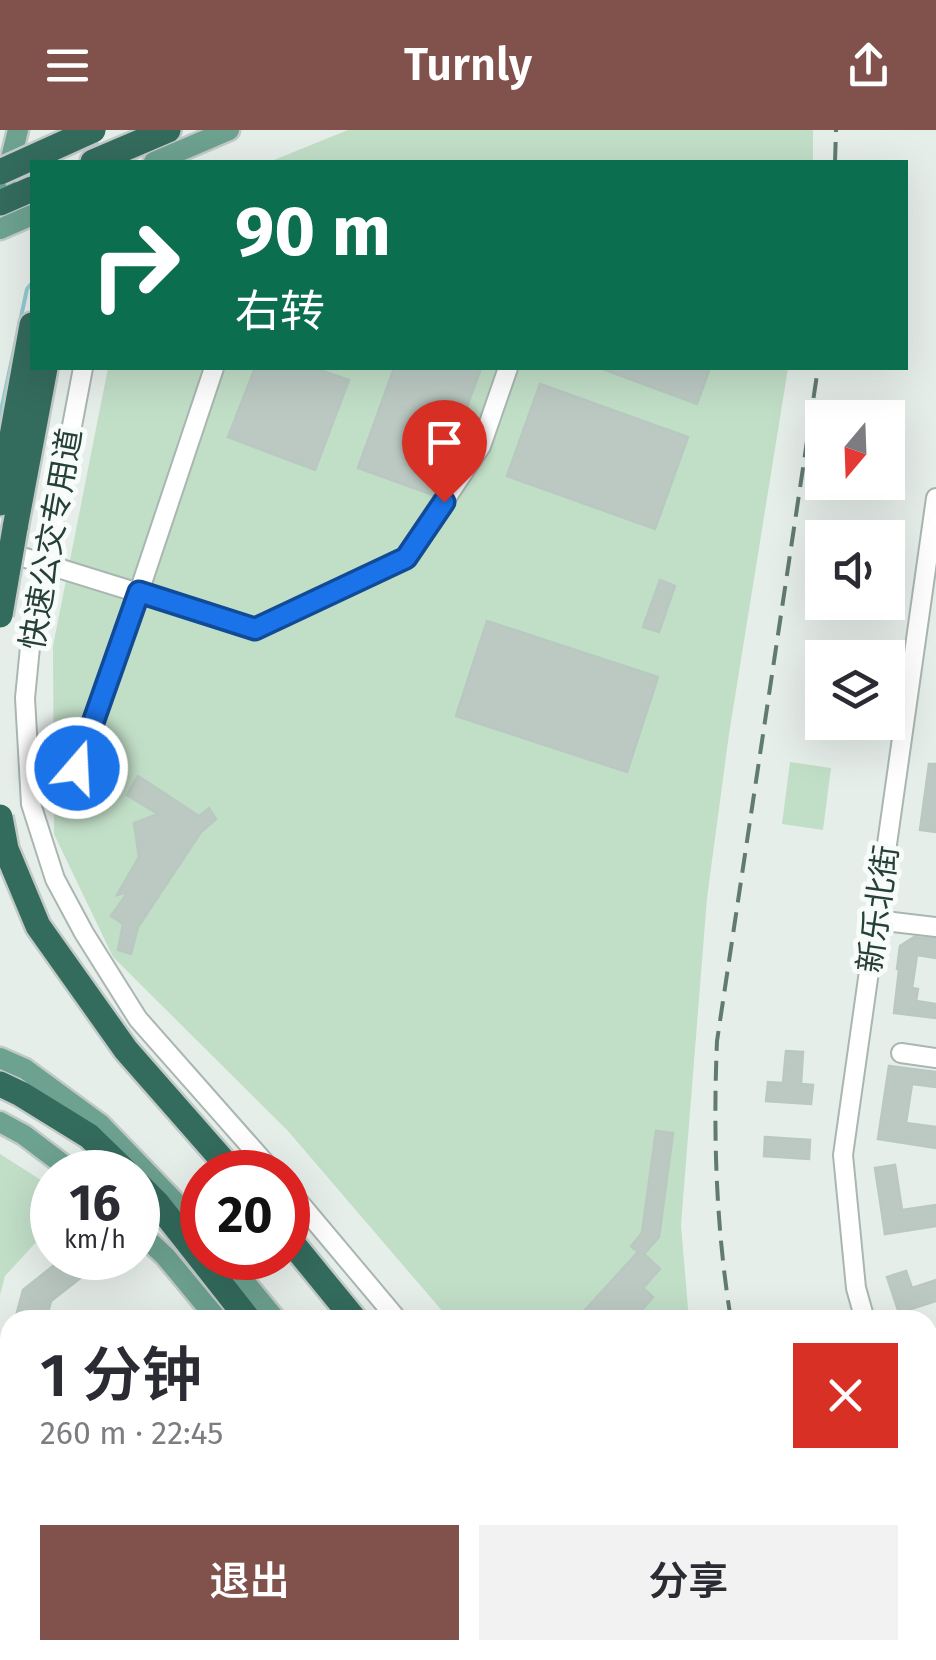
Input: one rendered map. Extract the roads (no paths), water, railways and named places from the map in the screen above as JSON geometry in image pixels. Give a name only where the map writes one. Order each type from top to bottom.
[{"type":"highway","points":[[64,160],[70,130]]},
{"type":"highway","points":[[85,160],[92,130]]},
{"type":"highway","points":[[0,172],[92,130]]},
{"type":"highway","points":[[99,160],[168,130]]},
{"type":"highway","points":[[0,203],[30,190]]},
{"type":"highway","points":[[0,503],[30,336]]},
{"type":"highway","points":[[0,615],[45,370]]},
{"type":"highway","points":[[0,817],[6,850],[38,926],[126,1050],[214,1150]]},
{"type":"highway","points":[[0,1084],[88,1136],[103,1150]]},
{"type":"highway","points":[[160,1207],[241,1310]]},
{"type":"highway","points":[[310,1265],[347,1310]]},
{"type":"main road","points":[[159,160],[230,130]]},
{"type":"main road","points":[[0,203],[17,135]]},
{"type":"main road","points":[[0,229],[30,216]]},
{"type":"main road","points":[[0,1058],[25,1068],[100,1124],[180,1207]]},
{"type":"main road","points":[[0,1122],[44,1150]]},
{"type":"main road","points":[[160,1251],[210,1310]]},
{"type":"main road","points":[[243,1280],[268,1310]]},
{"type":"street","points":[[123,160],[129,130]]},
{"type":"street","name":"快速公交专用道","points":[[83,370],[30,647],[25,698],[31,804],[54,879],[138,1019],[254,1150]]},
{"type":"street","points":[[64,802],[213,370]]},
{"type":"street","points":[[0,550],[255,629],[406,558],[482,446],[507,370]]},
{"type":"street","name":"新乐北街","points":[[862,1310],[856,1288],[843,1156],[936,498]]},
{"type":"street","points":[[876,920],[936,927]]},
{"type":"street","points":[[901,1053],[936,1058]]},
{"type":"street","points":[[310,1215],[390,1310]]},
{"type":"waterway","points":[[0,415],[30,285]]},
{"type":"railway","points":[[835,160],[836,130]]},
{"type":"railway","points":[[730,1310],[717,1181],[717,1041],[818,370]]}]
